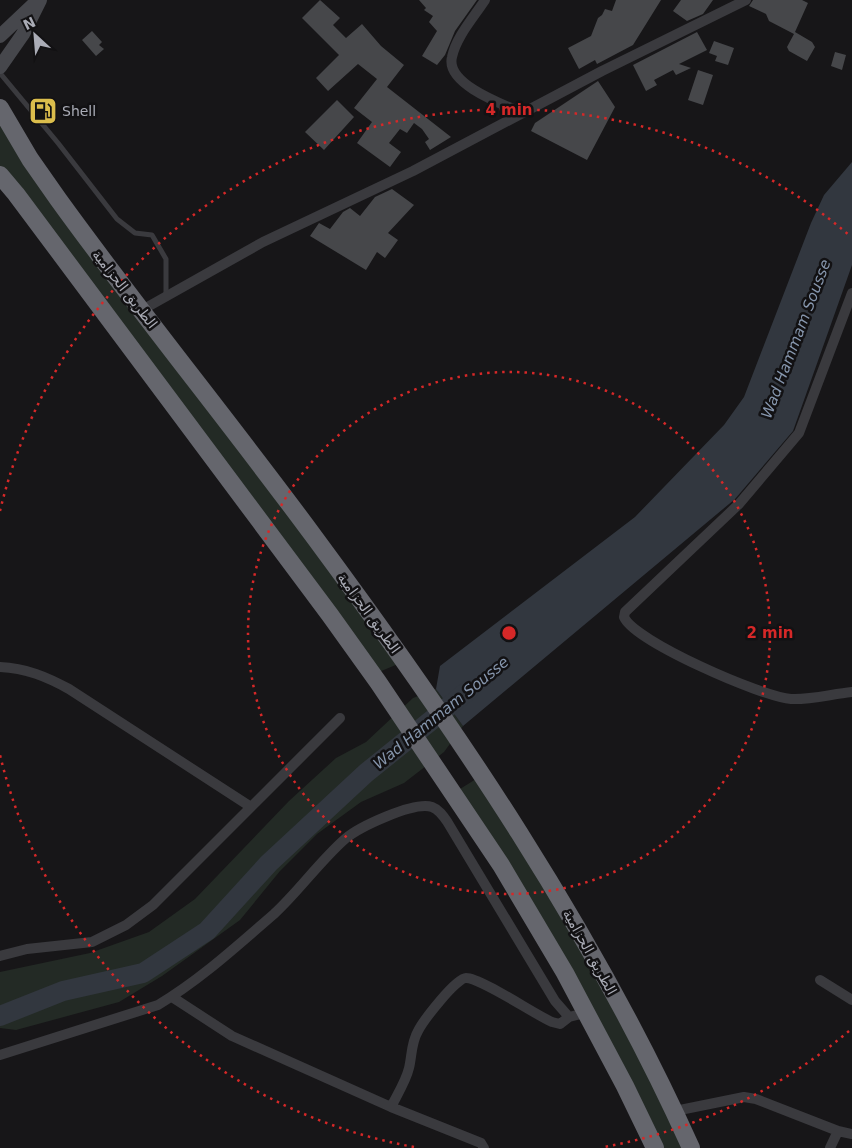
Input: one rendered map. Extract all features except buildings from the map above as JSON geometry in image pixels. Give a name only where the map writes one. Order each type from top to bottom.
[{"type":"highway","name":"الطريق الحزامية","points":[[0,108],[30,160],[316,539],[404,662],[523,838],[577,928],[653,1066],[691,1148]]},
{"type":"highway","points":[[0,175],[378,682],[501,865],[565,973],[577,1015],[625,1086],[655,1148]]},
{"type":"main road","points":[[0,36],[39,0]]},
{"type":"main road","points":[[0,67],[23,34],[39,0]]},
{"type":"street","points":[[485,0],[461,36],[452,57],[452,67],[456,75],[467,85],[498,103],[523,113]]},
{"type":"street","points":[[142,310],[263,242],[413,171],[602,71],[746,0]]},
{"type":"street","points":[[852,293],[799,433],[739,504],[625,612],[624,617],[628,625],[709,671],[758,690],[792,699],[852,692]]},
{"type":"street","points":[[0,667],[18,668],[44,675],[70,689],[252,807]]},
{"type":"street","points":[[0,956],[27,949],[92,942],[126,926],[153,905],[340,718]]},
{"type":"street","points":[[0,1054],[158,1005],[172,997],[277,911],[346,838],[405,809],[432,807],[440,812],[448,823],[550,994],[577,1015],[560,1024],[552,1022],[482,984],[467,978],[462,979],[444,997],[418,1031],[411,1049],[409,1070],[391,1107]]},
{"type":"street","points":[[820,980],[852,1000]]},
{"type":"street","points":[[172,997],[232,1036],[391,1107],[481,1143],[484,1148]]},
{"type":"street","points":[[674,1111],[744,1097],[756,1099],[838,1131],[852,1134]]},
{"type":"street","points":[[830,1148],[838,1131]]},
{"type":"lane","points":[[0,73],[117,219],[135,233],[152,235],[166,259],[166,297]]},
{"type":"shaded area","points":[[0,119],[398,664],[379,672],[0,167]]},
{"type":"shaded area","points":[[436,689],[463,726],[444,752],[404,783],[361,802],[317,834],[280,871],[240,920],[162,976],[119,1002],[16,1030],[0,1028],[0,972],[90,953],[149,932],[195,899],[289,801],[336,758],[366,742],[413,698]]},
{"type":"shaded area","points":[[476,779],[566,923],[651,1079],[684,1148],[661,1148],[460,789]]},
{"type":"water","points":[[852,162],[852,265],[793,431],[735,499],[463,726],[436,689],[440,666],[635,517],[724,425],[744,397],[811,223],[824,195]]},
{"type":"waterway","name":"Wad Hammam Sousse","points":[[0,1016],[63,991],[143,973],[207,931],[269,863],[366,773],[469,690]]},
{"type":"place","name":"Shell","points":[[43,111]]}]
